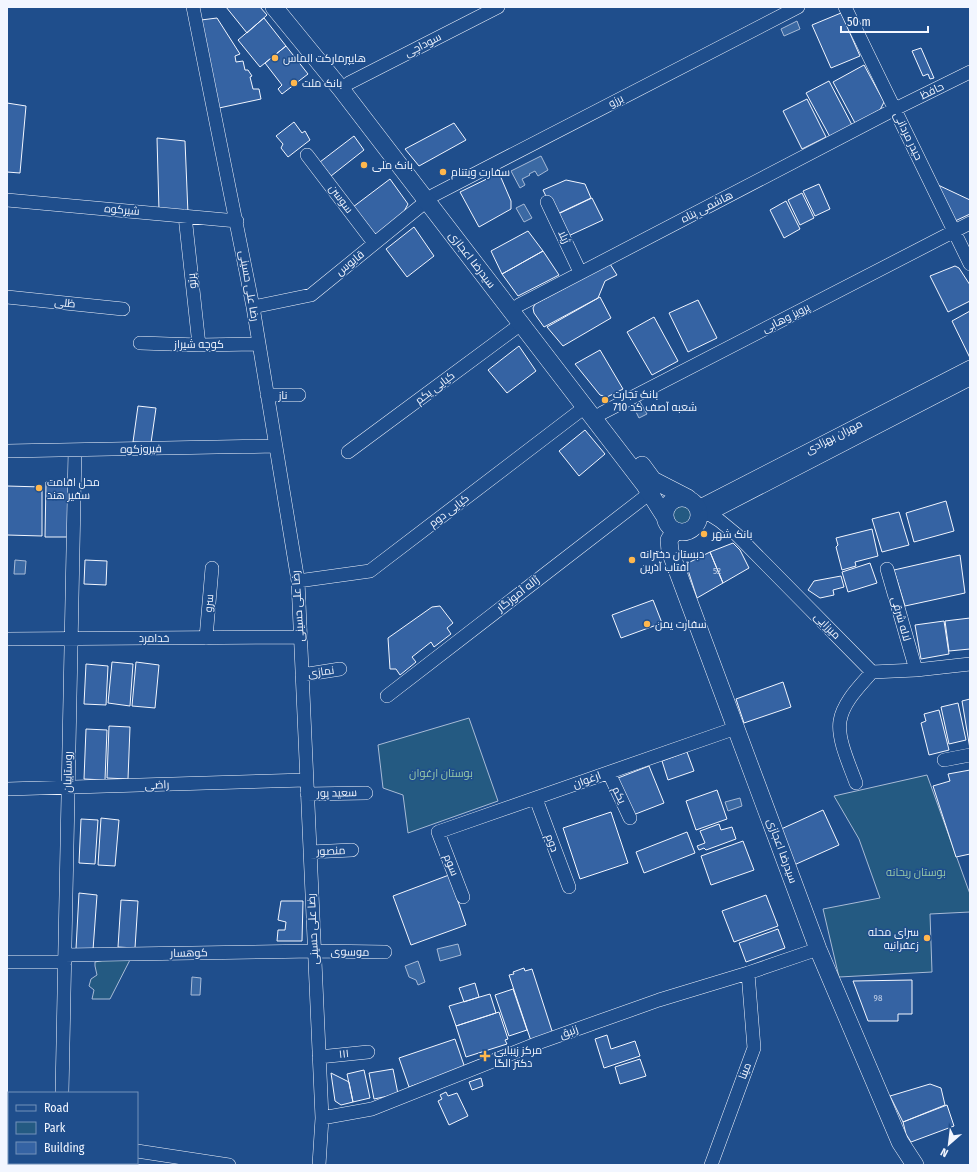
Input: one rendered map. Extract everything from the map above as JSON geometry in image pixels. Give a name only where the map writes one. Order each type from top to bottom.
[{"type":"main road","name":"سیدرضا اعجازی","points":[[274,7],[519,305],[653,480],[698,509]]},
{"type":"main road","name":"سیدرضا اعجازی","points":[[289,7],[349,83],[521,324],[644,484],[667,522],[675,531],[669,540],[670,551],[818,949],[900,1142],[915,1165]]},
{"type":"main road","points":[[665,517],[665,511],[671,501],[682,497],[698,509],[695,526],[691,530],[686,532],[675,531]]},
{"type":"street","name":"رضا علی حسینی","points":[[193,7],[253,307],[298,581],[322,1118],[319,1165]]},
{"type":"street","name":"سوداچی","points":[[349,83],[498,7]]},
{"type":"street","name":"برزو","points":[[431,198],[798,7]]},
{"type":"street","name":"حیدر مردانی","points":[[846,7],[970,264]]},
{"type":"street","name":"حافظ","points":[[895,109],[970,72]]},
{"type":"street","name":"هاشمی پناه","points":[[519,305],[895,109]]},
{"type":"street","name":"سوسن","points":[[307,155],[374,243]]},
{"type":"street","name":"قایوس","points":[[253,307],[311,295],[431,198]]},
{"type":"street","name":"شیرکوه","points":[[7,200],[237,221]]},
{"type":"street","name":"ژیلا","points":[[547,202],[580,272]]},
{"type":"street","name":"پرتو","points":[[185,216],[199,345]]},
{"type":"street","name":"پرویز وهابی","points":[[602,413],[970,223]]},
{"type":"street","name":"ظلی","points":[[7,297],[123,309]]},
{"type":"street","name":"کیایی یکم","points":[[348,452],[521,324]]},
{"type":"street","name":"کوچه شیراز","points":[[140,344],[258,344]]},
{"type":"street","name":"مهران بهزادی","points":[[698,509],[970,367]]},
{"type":"street","name":"مهران بهزادی","points":[[698,509],[970,380]]},
{"type":"street","name":"ناز","points":[[267,395],[299,395]]},
{"type":"street","name":"کیایی دوم","points":[[298,581],[370,571],[585,406]]},
{"type":"street","name":"فیروزکوه","points":[[7,451],[275,446]]},
{"type":"street","name":"روستاییان","points":[[62,1092],[75,450]]},
{"type":"street","name":"ژاله آموزگار","points":[[387,696],[650,493]]},
{"type":"street","name":"میرزایی","points":[[698,509],[720,521],[737,535],[872,672]]},
{"type":"street","name":"سرو","points":[[206,638],[212,568]]},
{"type":"street","name":"لاله شرقی","points":[[887,569],[916,670]]},
{"type":"street","name":"خدامرد","points":[[7,639],[300,637]]},
{"type":"street","points":[[856,783],[840,734],[840,720],[846,705],[872,672],[916,670],[970,664]]},
{"type":"street","name":"نمازی","points":[[302,675],[340,669]]},
{"type":"street","name":"ارغوان","points":[[438,832],[736,728]]},
{"type":"street","points":[[944,760],[970,755]]},
{"type":"street","name":"یکم","points":[[609,773],[630,818]]},
{"type":"street","name":"راضی","points":[[7,789],[306,780]]},
{"type":"street","name":"سعید پور","points":[[307,794],[366,793]]},
{"type":"street","name":"دوم","points":[[536,799],[569,887]]},
{"type":"street","name":"سوم","points":[[438,832],[463,897]]},
{"type":"street","name":"منصور","points":[[310,852],[352,850]]},
{"type":"street","name":"زنبق","points":[[322,1118],[372,1109],[545,1040],[659,1000],[748,973],[818,949]]},
{"type":"street","name":"کوهسار","points":[[7,962],[65,958],[314,951]]},
{"type":"street","name":"موسوی","points":[[314,951],[385,952]]},
{"type":"street","name":"مینا","points":[[711,1165],[754,1048],[748,973]]},
{"type":"street","name":"۱۱۱","points":[[319,1057],[368,1052]]},
{"type":"street","points":[[138,1151],[228,1165]]},
{"type":"green space","points":[[682,501],[692,505],[696,515],[692,525],[682,529],[672,525],[668,515],[672,505]]},
{"type":"green space","name":"بوستان ارغوان","points":[[469,718],[498,801],[408,833],[403,795],[383,788],[378,745]]},
{"type":"green space","name":"بوستان ریحانه","points":[[927,775],[970,894],[970,912],[930,914],[932,972],[839,977],[823,909],[880,898],[859,839],[834,796]]},
{"type":"green space","points":[[133,954],[110,999],[92,999],[94,990],[89,986],[91,979],[97,975],[95,962]]},
{"type":"shaded area","points":[[797,21],[800,29],[784,36],[781,29]]},
{"type":"shaded area","points":[[541,156],[548,170],[538,176],[535,171],[529,174],[530,175],[522,179],[525,185],[520,188],[511,171]]},
{"type":"shaded area","points":[[524,204],[532,218],[524,222],[516,208]]},
{"type":"shaded area","points":[[639,400],[647,414],[639,418],[632,404]]},
{"type":"shaded area","points":[[15,560],[26,561],[25,574],[14,574]]},
{"type":"shaded area","points":[[740,798],[742,806],[728,811],[725,802]]},
{"type":"shaded area","points":[[458,944],[461,955],[440,961],[437,949]]},
{"type":"shaded area","points":[[418,961],[425,982],[418,985],[416,980],[409,977],[405,966]]},
{"type":"shaded area","points":[[192,977],[201,978],[200,995],[191,995]]},
{"type":"building","points":[[226,7],[260,7],[267,15],[247,33]]},
{"type":"building","points":[[841,13],[860,56],[831,68],[812,25]]},
{"type":"building","points":[[217,18],[240,54],[235,56],[236,62],[243,61],[245,70],[248,70],[252,76],[250,77],[253,89],[259,89],[261,99],[219,108],[201,20]]},
{"type":"building","points":[[264,18],[286,46],[260,67],[238,40]]},
{"type":"building","points":[[286,46],[308,74],[282,94],[278,89],[282,85],[265,63]]},
{"type":"building","points":[[921,48],[934,78],[930,79],[928,74],[923,76],[912,51]]},
{"type":"building","points":[[864,65],[884,102],[880,110],[855,123],[833,82]]},
{"type":"building","points":[[829,81],[852,125],[830,137],[806,93]]},
{"type":"building","points":[[807,99],[826,137],[802,149],[783,111]]},
{"type":"building","points":[[7,103],[26,106],[20,173],[7,172]]},
{"type":"building","points":[[294,122],[302,133],[305,131],[310,140],[288,157],[281,148],[283,144],[276,136]]},
{"type":"building","points":[[454,123],[466,140],[419,166],[405,149]]},
{"type":"building","points":[[354,136],[364,150],[331,176],[320,162]]},
{"type":"building","points":[[157,138],[185,141],[188,214],[159,211]]},
{"type":"building","points":[[499,173],[511,201],[511,209],[479,227],[460,192]]},
{"type":"building","points":[[390,179],[408,204],[402,215],[375,237],[353,207]]},
{"type":"building","points":[[566,180],[585,184],[591,198],[555,215],[543,190]]},
{"type":"building","points":[[819,184],[830,209],[815,216],[803,191]]},
{"type":"building","points":[[938,185],[970,200],[970,214],[955,221]]},
{"type":"building","points":[[802,193],[814,218],[800,225],[788,200]]},
{"type":"building","points":[[592,198],[603,220],[566,237],[556,215]]},
{"type":"building","points":[[786,201],[800,229],[784,238],[770,210]]},
{"type":"building","points":[[414,227],[434,256],[407,277],[386,249]]},
{"type":"building","points":[[528,231],[543,251],[502,274],[491,251]]},
{"type":"building","points":[[543,251],[559,275],[518,296],[502,274]]},
{"type":"building","points":[[610,264],[617,275],[605,281],[598,298],[544,327],[534,313],[533,308],[535,304]]},
{"type":"building","points":[[955,266],[959,268],[970,285],[970,301],[948,312],[930,276]]},
{"type":"building","points":[[600,297],[611,318],[563,346],[547,327]]},
{"type":"building","points":[[698,300],[717,338],[688,352],[669,313]]},
{"type":"building","points":[[970,311],[970,358],[952,321]]},
{"type":"building","points":[[654,317],[678,361],[652,375],[627,332]]},
{"type":"building","points":[[519,346],[536,371],[507,393],[488,370]]},
{"type":"building","points":[[600,350],[623,389],[607,397],[600,395],[575,364]]},
{"type":"building","points":[[138,406],[156,408],[151,443],[133,442]]},
{"type":"building","points":[[585,430],[605,454],[579,476],[559,451]]},
{"type":"building","points":[[46,482],[69,482],[69,537],[45,537]]},
{"type":"building","points":[[7,486],[42,487],[42,536],[7,535]]},
{"type":"building","points":[[946,501],[954,531],[914,542],[906,513]]},
{"type":"building","points":[[899,512],[909,545],[882,552],[872,519]]},
{"type":"building","points":[[872,529],[878,556],[855,562],[856,566],[842,570],[836,547],[838,545],[836,538]]},
{"type":"building","points":[[733,543],[740,550],[749,568],[723,583],[710,552]]},
{"type":"building","points":[[710,552],[723,583],[697,598],[686,564]]},
{"type":"building","points":[[960,555],[965,593],[905,606],[894,570]]},
{"type":"building","points":[[85,560],[107,561],[106,585],[84,584]]},
{"type":"building","points":[[870,563],[877,583],[848,592],[842,572]]},
{"type":"building","points":[[841,576],[844,587],[833,590],[834,595],[820,598],[808,590],[814,581]]},
{"type":"building","points":[[653,600],[662,623],[621,638],[612,615]]},
{"type":"building","points":[[440,606],[453,623],[447,628],[451,634],[434,647],[431,642],[412,657],[416,662],[400,675],[396,669],[390,669],[388,638],[432,607]]},
{"type":"building","points":[[970,618],[970,649],[949,651],[945,621]]},
{"type":"building","points":[[944,621],[949,654],[921,659],[915,625]]},
{"type":"building","points":[[112,662],[133,664],[130,706],[108,703]]},
{"type":"building","points":[[136,662],[159,665],[155,708],[132,706]]},
{"type":"building","points":[[86,664],[108,666],[106,705],[84,704]]},
{"type":"building","points":[[783,682],[791,707],[744,723],[736,699]]},
{"type":"building","points":[[970,699],[970,749],[962,701]]},
{"type":"building","points":[[958,703],[966,740],[949,744],[941,707]]},
{"type":"building","points":[[939,710],[949,750],[929,755],[921,723],[926,721],[924,714]]},
{"type":"building","points":[[109,726],[130,727],[128,779],[107,778]]},
{"type":"building","points":[[86,729],[107,730],[105,780],[84,779]]},
{"type":"building","points":[[687,752],[694,771],[668,780],[662,761]]},
{"type":"building","points":[[649,766],[664,803],[633,815],[618,778]]},
{"type":"building","points":[[970,770],[970,854],[956,857],[933,786],[950,781],[948,774]]},
{"type":"building","points":[[717,790],[727,819],[696,830],[686,801]]},
{"type":"building","points":[[823,810],[839,845],[794,865],[779,830]]},
{"type":"building","points":[[611,812],[628,863],[580,879],[563,828]]},
{"type":"building","points":[[101,818],[119,820],[115,866],[98,865]]},
{"type":"building","points":[[81,819],[98,820],[95,864],[79,863]]},
{"type":"building","points":[[719,824],[721,830],[732,827],[736,839],[706,850],[704,848],[699,850],[697,846],[705,843],[700,831]]},
{"type":"building","points":[[687,832],[695,853],[644,873],[636,852]]},
{"type":"building","points":[[743,841],[754,870],[711,885],[701,856]]},
{"type":"building","points":[[449,875],[466,925],[411,945],[393,896]]},
{"type":"building","points":[[79,893],[97,895],[93,950],[76,949]]},
{"type":"building","points":[[766,895],[778,926],[734,942],[722,911]]},
{"type":"building","points":[[121,900],[138,901],[135,948],[118,947]]},
{"type":"building","points":[[281,901],[303,901],[302,941],[277,941],[278,930],[285,930],[286,922],[278,920]]},
{"type":"building","points":[[778,929],[785,948],[746,962],[739,943]]},
{"type":"building","points":[[524,968],[525,971],[532,969],[553,1034],[531,1041],[509,975],[514,974],[513,972]]},
{"type":"building","points":[[912,980],[912,1014],[898,1014],[898,1021],[868,1021],[853,981]]},
{"type":"building","points":[[475,983],[479,997],[464,1002],[459,988]]},
{"type":"building","points":[[513,989],[527,1030],[509,1036],[495,995]]},
{"type":"building","points":[[490,994],[496,1013],[456,1026],[449,1006]]},
{"type":"building","points":[[499,1012],[508,1039],[505,1040],[507,1044],[466,1057],[456,1026]]},
{"type":"building","points":[[607,1035],[611,1049],[635,1041],[640,1056],[604,1068],[595,1039]]},
{"type":"building","points":[[455,1039],[465,1068],[409,1087],[399,1058]]},
{"type":"building","points":[[640,1059],[646,1076],[620,1084],[615,1067]]},
{"type":"building","points":[[393,1069],[398,1094],[374,1099],[369,1073]]},
{"type":"building","points":[[364,1070],[370,1098],[353,1102],[347,1074]]},
{"type":"building","points":[[331,1073],[349,1082],[353,1102],[341,1105],[335,1101]]},
{"type":"building","points":[[481,1078],[483,1086],[472,1090],[469,1082]]},
{"type":"building","points":[[930,1084],[941,1088],[945,1105],[903,1122],[890,1096]]},
{"type":"building","points":[[446,1092],[448,1096],[457,1093],[468,1116],[449,1125],[438,1101],[442,1099],[440,1095]]},
{"type":"building","points":[[947,1105],[954,1126],[911,1142],[906,1134],[903,1122]]},
{"type":"place","name":"هایپرمارکت الماس","points":[[275,58]]},
{"type":"place","name":"بانک ملت","points":[[294,83]]},
{"type":"place","name":"بانک ملی","points":[[364,165]]},
{"type":"place","name":"سفارت ویتنام","points":[[443,172]]},
{"type":"place","name":"بانک تجارت شعبه آصف کد 710","points":[[605,400]]},
{"type":"place","name":"محل اقامت سفیر هند","points":[[39,488]]},
{"type":"place","name":"بانک شهر","points":[[704,534]]},
{"type":"place","name":"دبستان دخترانه آفتاب آذرین","points":[[632,560]]},
{"type":"place","name":"سفارت یمن","points":[[647,624]]},
{"type":"place","name":"سرای محله زعفرانیه","points":[[927,938]]},
{"type":"place","name":"مرکز زیبایی دکتر الگا","points":[[485,1056]]}]
